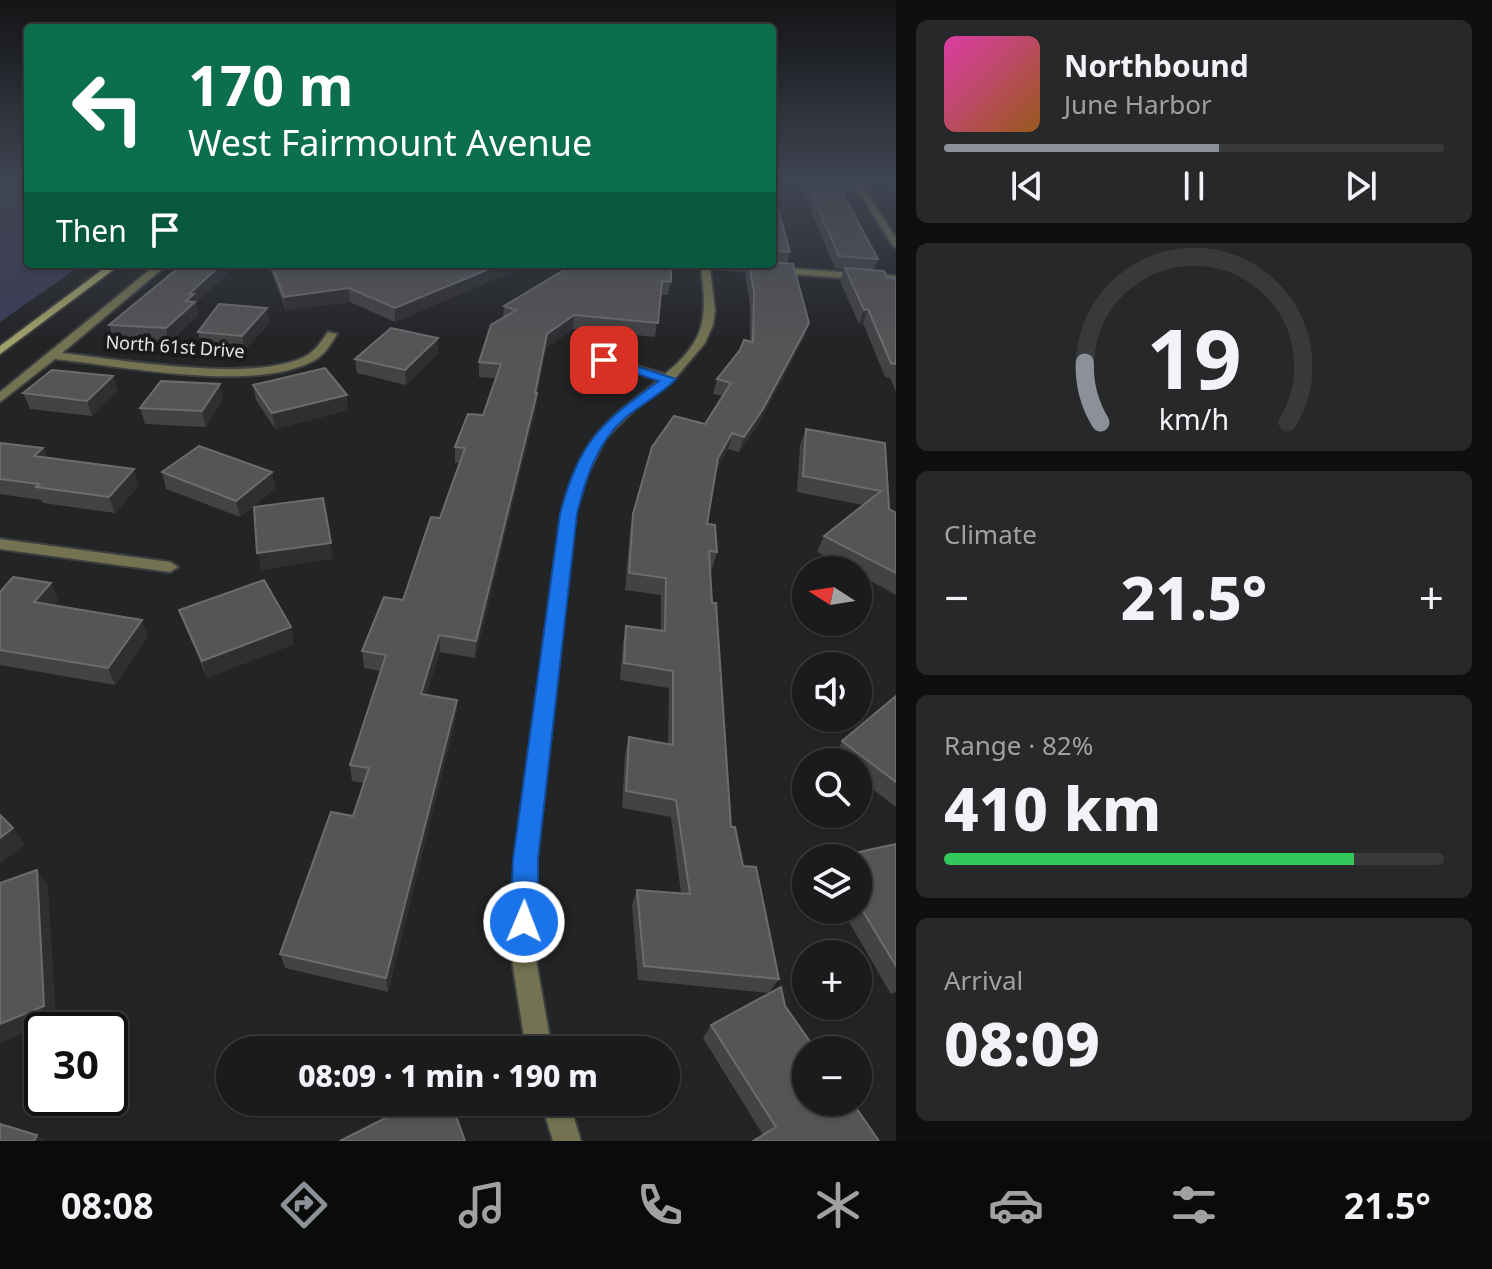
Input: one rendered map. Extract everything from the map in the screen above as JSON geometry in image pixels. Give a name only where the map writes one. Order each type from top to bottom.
[{"type":"main road","points":[[0,351],[111,268]]},
{"type":"street","points":[[0,398],[158,268]]},
{"type":"street","points":[[537,1036],[523,954],[526,859],[568,514],[576,485],[600,436],[619,416],[669,379],[708,325],[705,268]]},
{"type":"street","points":[[756,268],[896,279]]},
{"type":"street","name":"North 61st Drive","points":[[51,355],[214,371],[256,370],[306,361],[323,348],[332,334]]},
{"type":"street","points":[[604,360],[669,379]]},
{"type":"street","points":[[0,544],[170,567]]},
{"type":"street","points":[[559,1116],[567,1141]]},
{"type":"shaded area","points":[[0,234],[24,234],[24,268],[77,268],[0,322]]},
{"type":"building","points":[[776,234],[785,234],[790,252],[776,251]]},
{"type":"building","points":[[829,234],[865,234],[878,259],[839,256]]},
{"type":"building","points":[[776,262],[793,264],[809,323],[763,409],[744,437],[732,433],[718,458],[707,524],[715,525],[717,552],[709,551],[712,603],[716,603],[731,827],[735,827],[743,866],[756,867],[779,979],[644,966],[637,890],[690,894],[676,800],[626,791],[629,737],[673,745],[673,671],[624,663],[626,626],[665,631],[666,578],[629,573],[633,514],[652,447],[674,416],[705,424],[731,383],[717,379],[740,350],[744,340],[753,342],[754,292],[750,268],[776,268]]},
{"type":"building","points":[[178,268],[218,268],[189,294],[194,294],[186,301],[195,302],[166,328],[109,325]]},
{"type":"building","points":[[273,268],[491,268],[395,308],[349,288],[284,297]]},
{"type":"building","points":[[567,268],[671,268],[671,282],[662,281],[658,323],[574,315],[547,334],[537,393],[476,641],[439,635],[421,694],[457,700],[386,978],[280,954],[331,812],[353,816],[369,768],[350,765],[386,655],[362,651],[384,597],[403,600],[431,517],[440,518],[465,448],[455,447],[468,414],[483,415],[501,364],[479,362],[491,325],[516,310],[504,306]]},
{"type":"building","points":[[845,268],[884,271],[888,278],[896,279],[896,364],[891,363],[868,309],[864,310]]},
{"type":"building","points":[[219,304],[267,308],[242,336],[198,332]]},
{"type":"building","points":[[391,328],[438,338],[405,370],[355,359]]},
{"type":"building","points":[[325,368],[347,395],[272,413],[253,385]]},
{"type":"building","points":[[52,370],[113,376],[87,401],[23,393]]},
{"type":"building","points":[[161,381],[220,384],[202,411],[140,408]]},
{"type":"building","points":[[806,429],[885,443],[889,509],[896,513],[896,573],[872,561],[872,556],[863,556],[824,536],[881,491],[803,476]]},
{"type":"building","points":[[0,443],[43,448],[34,456],[134,469],[109,497],[36,487],[39,484],[0,479]]},
{"type":"building","points":[[199,446],[272,472],[236,501],[162,472]]},
{"type":"building","points":[[323,498],[331,543],[257,553],[254,507]]},
{"type":"building","points":[[13,577],[51,583],[34,602],[142,620],[108,668],[0,650],[0,592]]},
{"type":"building","points":[[264,580],[291,627],[202,661],[179,610]]},
{"type":"building","points":[[896,696],[896,782],[872,764],[872,748],[851,748],[842,741],[853,732],[872,732],[872,716]]},
{"type":"building","points":[[0,815],[13,828],[0,838]]},
{"type":"building","points":[[896,844],[896,966],[871,924],[872,849]]},
{"type":"building","points":[[37,870],[44,1006],[0,1024],[0,883]]},
{"type":"building","points":[[781,987],[792,1020],[806,1036],[792,1036],[792,1116],[862,1116],[879,1141],[753,1141],[776,1127],[711,1025]]},
{"type":"building","points":[[389,1116],[456,1116],[465,1141],[340,1141]]},
{"type":"building","points":[[0,1124],[37,1135],[34,1141],[0,1141]]},
{"type":"route","points":[[524,922],[526,859],[568,514],[576,485],[600,436],[619,416],[669,379],[604,360]]}]
